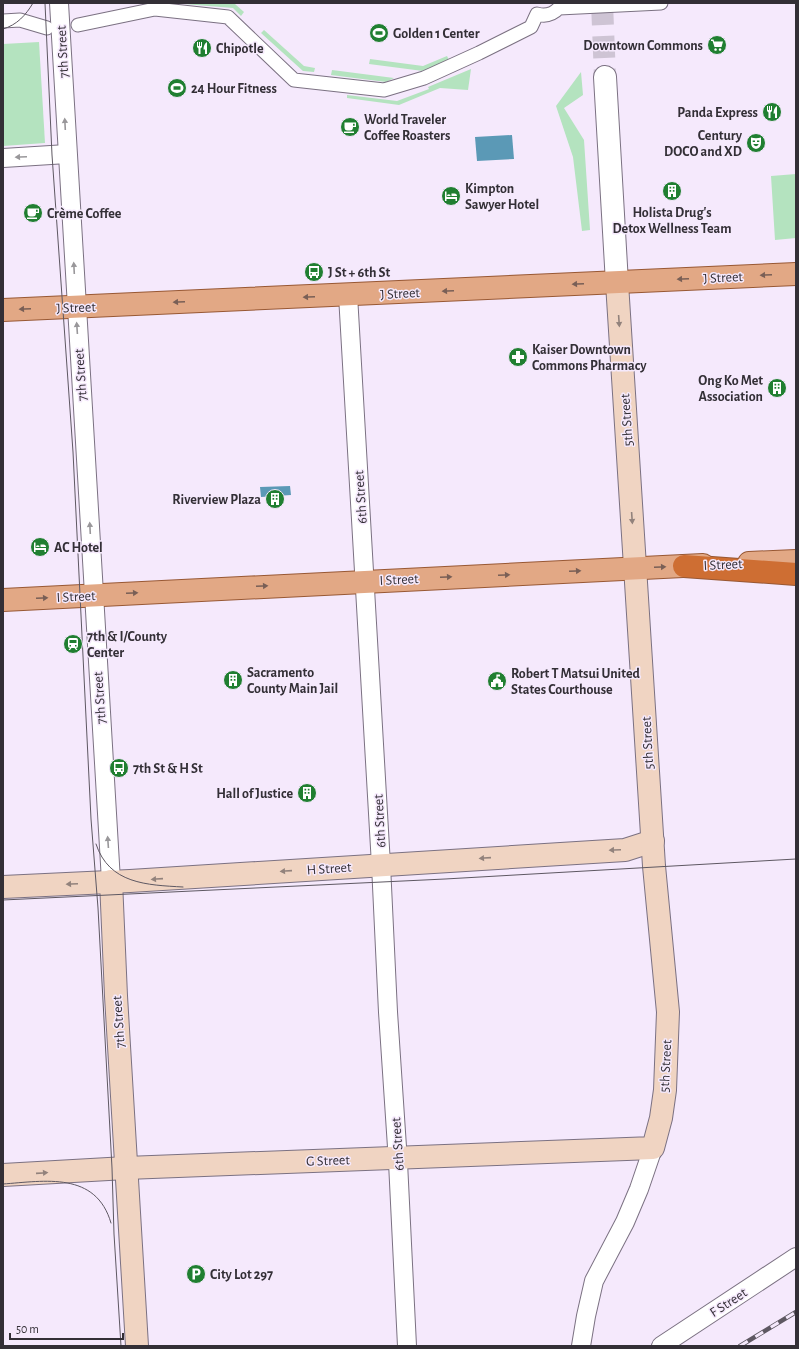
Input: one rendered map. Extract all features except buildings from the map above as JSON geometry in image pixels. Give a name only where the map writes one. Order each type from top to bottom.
[{"type":"highway","points":[[684,566],[796,574]]},
{"type":"main road","name":"J Street","points":[[3,310],[796,274]]},
{"type":"main road","name":"5th Street","points":[[617,282],[653,841],[668,1012],[665,1090],[661,1118],[653,1148]]},
{"type":"main road","name":"I Street","points":[[3,600],[796,561]]},
{"type":"main road","name":"H Street","points":[[3,888],[625,850],[653,841]]},
{"type":"main road","name":"7th Street","points":[[111,881],[137,1346]]},
{"type":"main road","name":"G Street","points":[[3,1175],[126,1168],[653,1148]]},
{"type":"street","name":"7th Street","points":[[59,3],[111,881]]},
{"type":"street","points":[[78,25],[154,9],[228,17],[294,80],[384,90],[433,74],[479,53],[531,27],[537,14],[544,16],[555,12],[559,8],[661,3]]},
{"type":"street","points":[[3,21],[20,20],[47,28]]},
{"type":"street","name":"5th Street","points":[[605,77],[617,282]]},
{"type":"street","points":[[3,158],[67,154]]},
{"type":"street","name":"6th Street","points":[[348,295],[388,1012],[398,1157],[407,1346]]},
{"type":"street","name":"5th Street","points":[[581,1346],[594,1281],[628,1215],[639,1189],[653,1148]]},
{"type":"street","name":"F Street","points":[[661,1346],[796,1257]]},
{"type":"green space","points":[[172,3],[235,4],[244,12],[241,16],[233,8]]},
{"type":"green space","points":[[264,30],[304,66],[315,68],[314,72],[303,71],[261,33]]},
{"type":"green space","points":[[39,42],[45,143],[3,146],[3,44]]},
{"type":"green space","points":[[447,56],[449,60],[423,71],[369,64],[370,59],[423,66]]},
{"type":"green space","points":[[471,69],[468,90],[440,88],[399,105],[347,98],[347,95],[397,101],[429,89],[428,87]]},
{"type":"green space","points":[[332,70],[394,78],[386,82],[331,75]]},
{"type":"green space","points":[[581,72],[583,95],[564,108],[584,140],[590,230],[582,231],[573,157],[556,106]]},
{"type":"green space","points":[[796,174],[796,238],[775,240],[771,176]]},
{"type":"water","points":[[512,135],[514,159],[477,161],[475,137]]},
{"type":"water","points":[[290,486],[291,495],[261,497],[260,487]]},
{"type":"tunnel","points":[[602,3],[605,77]]},
{"type":"tram line","points":[[3,29],[13,25],[21,19],[33,3]]},
{"type":"tram line","points":[[45,3],[52,155],[73,452],[91,819],[98,908],[121,1346]]},
{"type":"tram line","points":[[96,844],[102,857],[110,867],[120,875],[143,883],[183,887]]},
{"type":"tram line","points":[[3,900],[445,879],[796,859]]},
{"type":"tram line","points":[[3,1184],[52,1181],[81,1187],[94,1195],[104,1206],[111,1223]]},
{"type":"railway","points":[[740,1346],[796,1312]]},
{"type":"place","name":"Golden 1 Center","points":[[379,33]]},
{"type":"place","name":"Downtown Commons","points":[[717,45]]},
{"type":"place","name":"Chipotle","points":[[202,48]]},
{"type":"place","name":"24 Hour Fitness","points":[[177,88]]},
{"type":"place","name":"Panda Express","points":[[772,112]]},
{"type":"place","name":"World Traveler Coffee Roasters","points":[[350,127]]},
{"type":"place","name":"Century DOCO and XD","points":[[756,143]]},
{"type":"place","name":"Holista Drug's Detox Wellness Team","points":[[672,191]]},
{"type":"place","name":"Kimpton Sawyer Hotel","points":[[451,196]]},
{"type":"place","name":"Crème Coffee","points":[[33,213]]},
{"type":"place","name":"J St + 6th St","points":[[314,272]]},
{"type":"place","name":"Kaiser Downtown Commons Pharmacy","points":[[518,357]]},
{"type":"place","name":"Ong Ko Met Association","points":[[777,388]]},
{"type":"place","name":"Riverview Plaza","points":[[275,499]]},
{"type":"place","name":"AC Hotel","points":[[40,547]]},
{"type":"place","name":"7th & I/County Center","points":[[73,644]]},
{"type":"place","name":"Sacramento County Main Jail","points":[[233,680]]},
{"type":"place","name":"Robert T Matsui United States Courthouse","points":[[497,681]]},
{"type":"place","name":"7th St & H St","points":[[119,768]]},
{"type":"place","name":"Hall of Justice","points":[[307,793]]},
{"type":"place","name":"City Lot 297","points":[[196,1274]]}]
